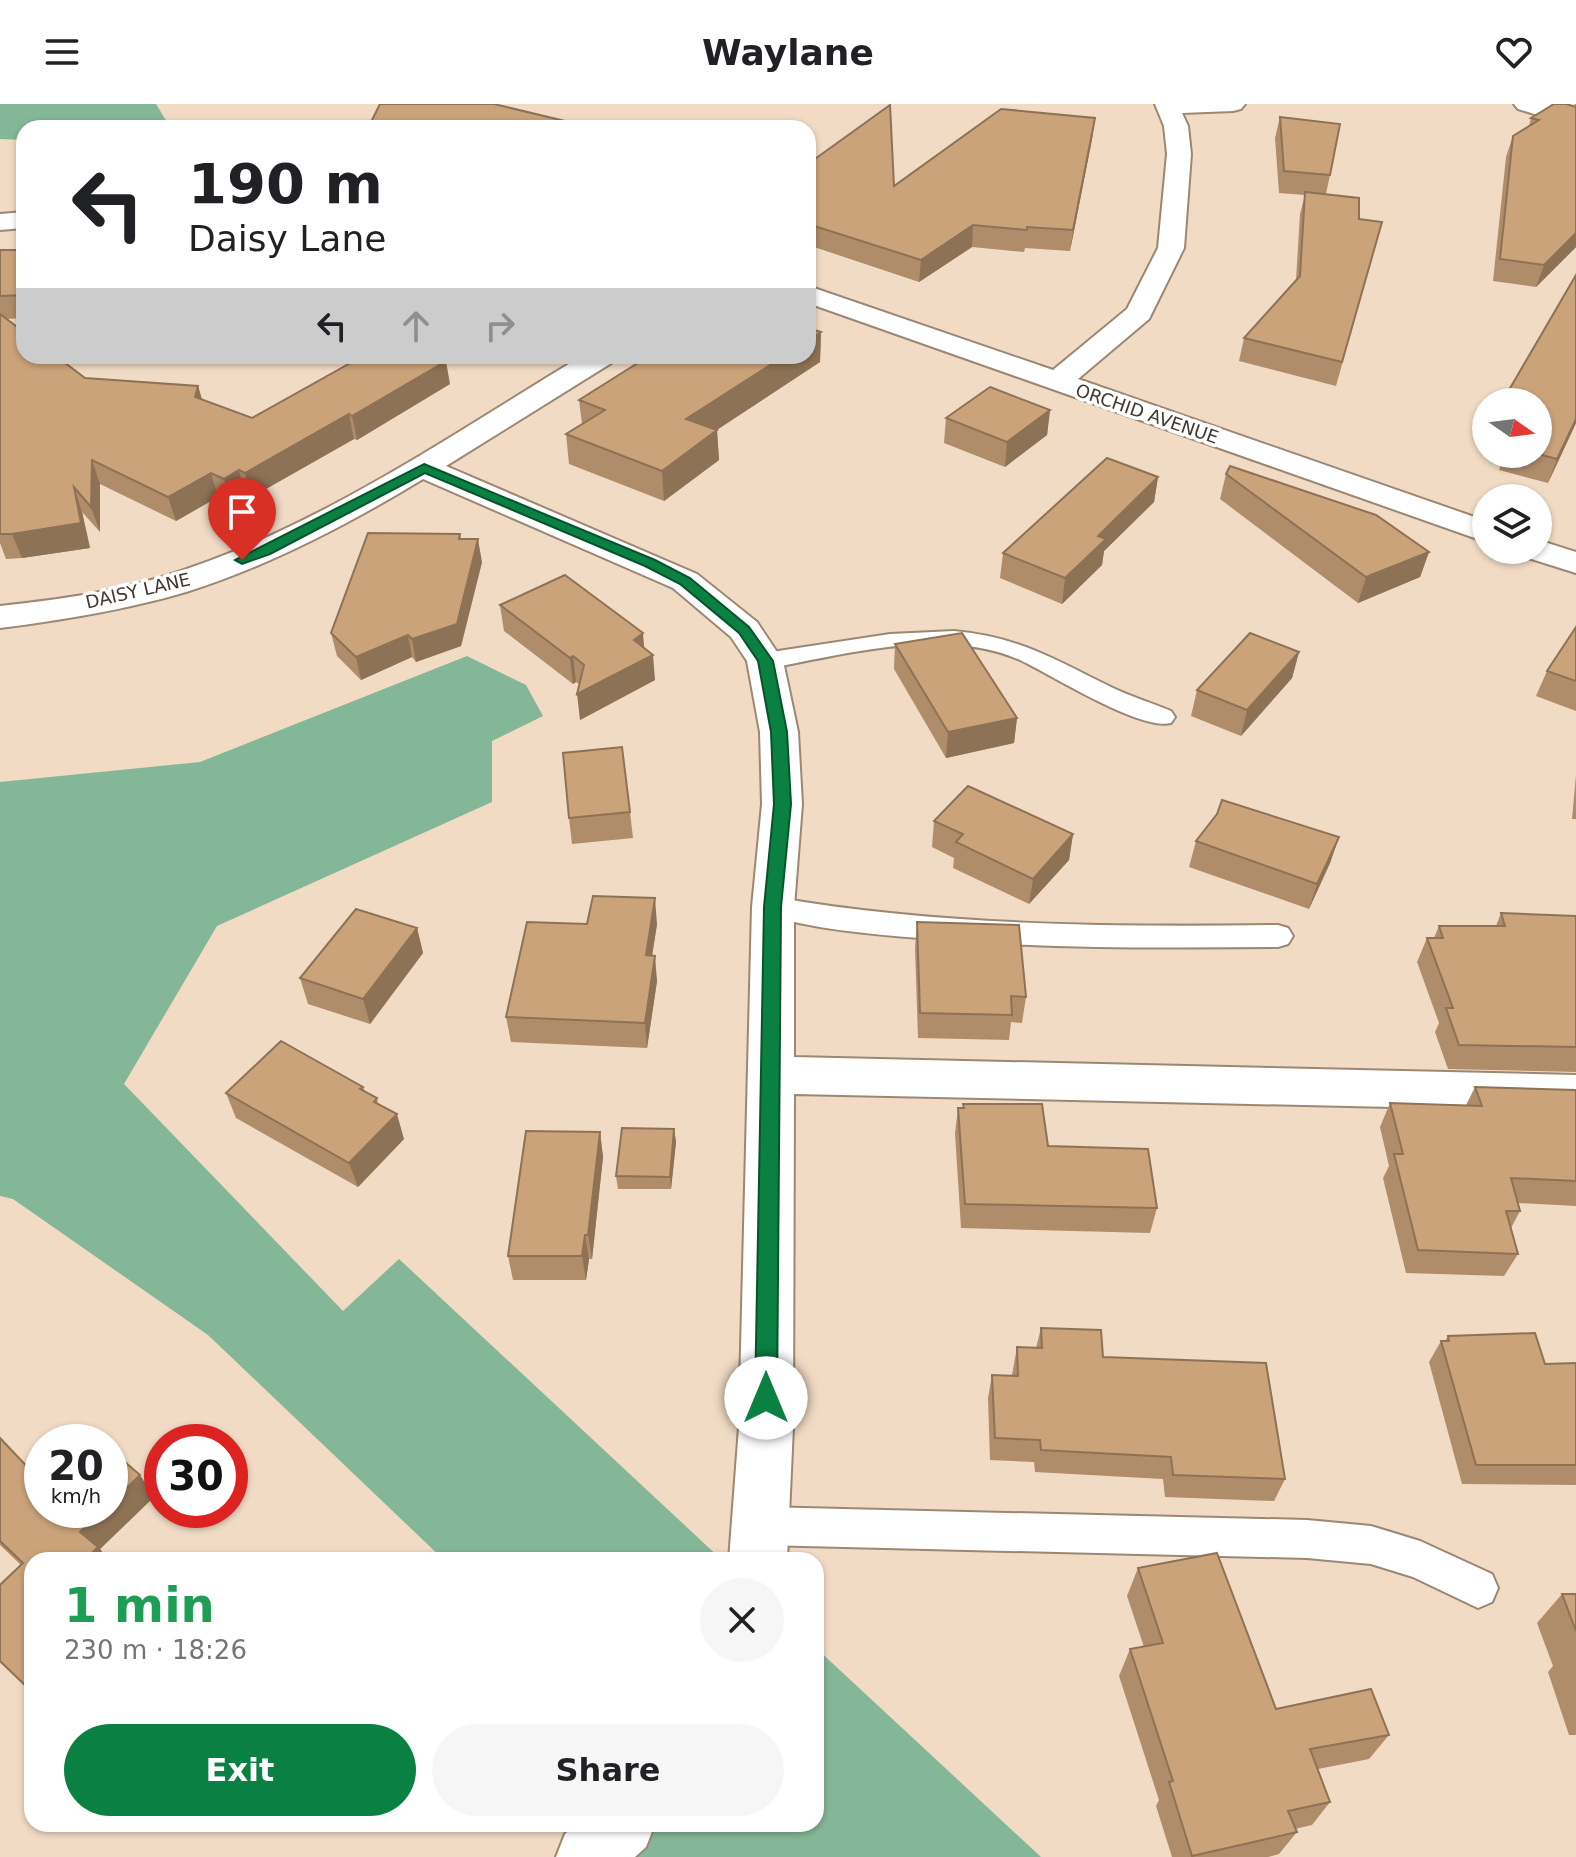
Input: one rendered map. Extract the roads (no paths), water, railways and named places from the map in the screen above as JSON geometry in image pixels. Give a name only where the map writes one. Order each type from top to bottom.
[{"type":"street","points":[[1056,382],[1139,313],[1171,248],[1179,154],[1176,126],[1168,105],[1233,104]]},
{"type":"street","points":[[1526,104],[1576,120]]},
{"type":"street","name":"ORCHID AVENUE","points":[[816,297],[1472,527]]},
{"type":"street","name":"DAISY LANE","points":[[0,617],[124,598],[194,578],[265,551],[424,468],[590,364]]},
{"type":"street","points":[[424,468],[650,563],[685,581],[744,630],[765,661],[779,732],[782,804],[773,907],[766,1427],[759,1543]]},
{"type":"street","points":[[1552,555],[1576,563]]},
{"type":"street","points":[[769,1075],[1576,1093]]},
{"type":"lane","points":[[765,661],[919,638],[984,643],[1010,647],[1058,668],[1105,694],[1162,717]]},
{"type":"lane","points":[[773,907],[833,919],[969,929],[1175,937],[1278,936]]},
{"type":"lane","points":[[759,1543],[1307,1539],[1371,1545],[1420,1560],[1478,1588]]}]
